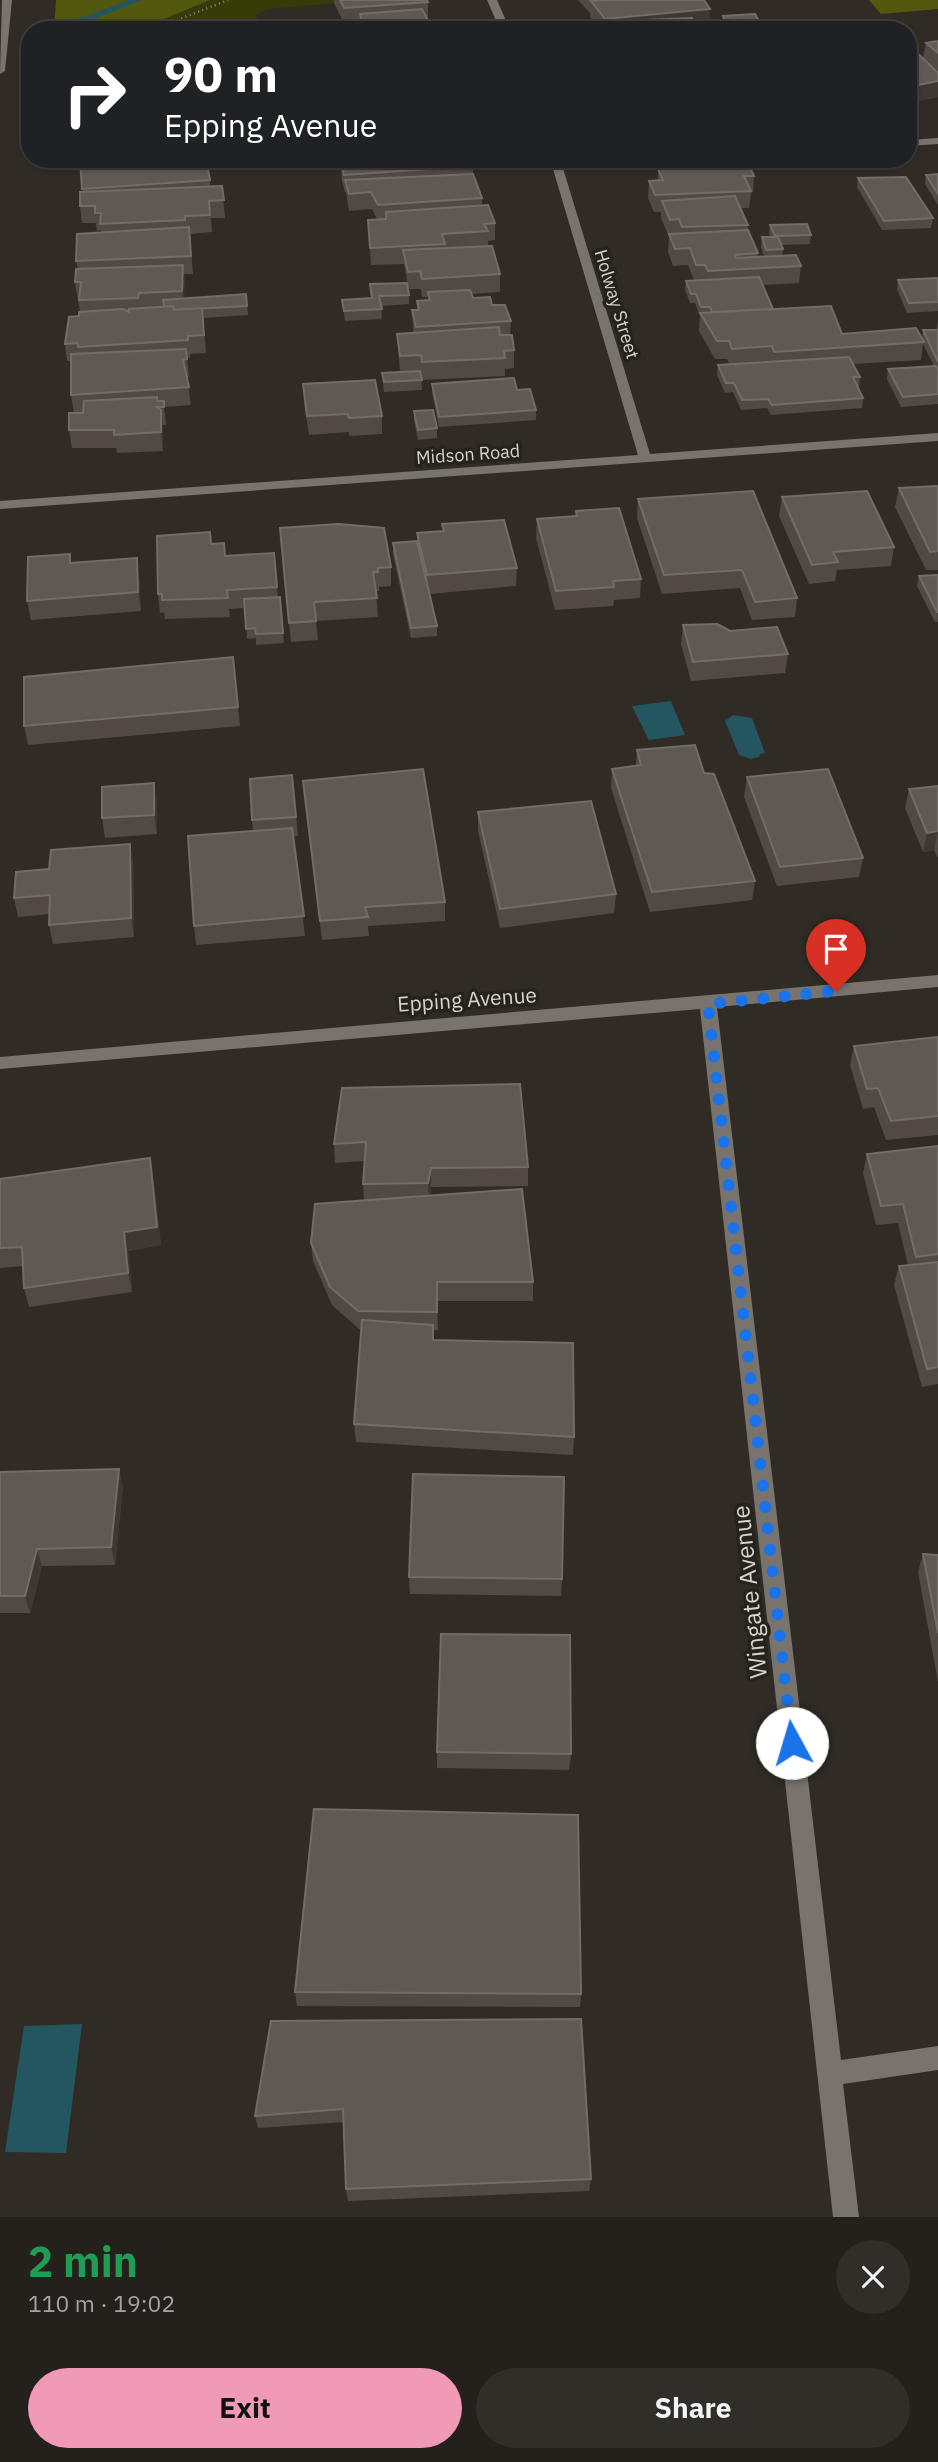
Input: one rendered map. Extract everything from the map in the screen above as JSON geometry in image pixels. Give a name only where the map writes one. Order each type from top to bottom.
[{"type":"street","points":[[0,71],[8,0]]},
{"type":"street","points":[[492,0],[501,21]]},
{"type":"street","points":[[917,142],[938,141]]},
{"type":"street","name":"Holway Street","points":[[557,168],[645,459]]},
{"type":"street","name":"Midson Road","points":[[0,505],[938,438]]},
{"type":"street","name":"Epping Avenue","points":[[0,1063],[182,1044],[708,1004],[938,981]]},
{"type":"street","name":"Wingate Avenue","points":[[708,1004],[846,2217]]},
{"type":"street","points":[[830,2074],[938,2058]]},
{"type":"path","points":[[175,21],[228,0]]},
{"type":"green space","points":[[56,0],[210,0],[159,21],[55,21]]},
{"type":"green space","points":[[210,0],[370,0],[268,9],[256,15],[258,21],[159,21]]},
{"type":"green space","points":[[869,0],[938,0],[938,9],[881,14]]},
{"type":"water","points":[[671,701],[685,735],[649,740],[632,706]]},
{"type":"water","points":[[733,715],[752,718],[765,753],[751,759],[739,755],[725,721]]},
{"type":"water","points":[[82,2024],[66,2153],[5,2152],[24,2026]]},
{"type":"building","points":[[340,0],[427,0],[428,2],[344,8]]},
{"type":"building","points":[[704,0],[710,9],[605,19],[591,1]]},
{"type":"building","points":[[422,9],[428,21],[362,21],[360,14]]},
{"type":"building","points":[[755,14],[759,21],[725,21],[723,16]]},
{"type":"building","points":[[692,18],[693,21],[622,21]]},
{"type":"building","points":[[938,41],[938,53],[926,43]]},
{"type":"building","points":[[917,53],[938,73],[938,81],[917,85]]},
{"type":"building","points":[[81,168],[208,168],[210,180],[82,189]]},
{"type":"building","points":[[342,168],[444,168],[344,175]]},
{"type":"building","points":[[750,168],[754,176],[744,176],[751,191],[655,195],[649,181],[663,180],[658,169]]},
{"type":"building","points":[[473,174],[482,198],[378,205],[371,192],[349,194],[345,180]]},
{"type":"building","points":[[938,174],[938,194],[926,175]]},
{"type":"building","points":[[906,177],[933,218],[884,221],[858,178]]},
{"type":"building","points":[[222,186],[224,200],[209,201],[210,215],[185,216],[185,220],[100,224],[101,213],[95,213],[95,206],[80,206],[80,192]]},
{"type":"building","points":[[735,196],[748,225],[682,227],[679,219],[670,220],[662,201]]},
{"type":"building","points":[[488,205],[495,223],[484,224],[488,231],[442,234],[445,244],[370,248],[368,220],[386,219],[386,212]]},
{"type":"building","points":[[807,224],[811,235],[775,236],[770,225]]},
{"type":"building","points":[[189,227],[191,256],[76,261],[77,234]]},
{"type":"building","points":[[748,230],[758,253],[735,255],[736,258],[796,255],[801,266],[708,271],[705,265],[696,265],[690,248],[675,249],[669,234]]},
{"type":"building","points":[[762,237],[778,237],[783,249],[766,250]]},
{"type":"building","points":[[492,246],[500,274],[422,279],[420,271],[408,272],[403,250]]},
{"type":"building","points":[[183,265],[182,291],[139,293],[138,298],[79,300],[81,282],[75,282],[76,269]]},
{"type":"building","points":[[759,277],[773,309],[712,312],[710,307],[701,307],[696,294],[691,294],[686,281]]},
{"type":"building","points":[[938,278],[938,302],[909,303],[898,280]]},
{"type":"building","points":[[407,283],[409,295],[379,296],[382,309],[344,311],[342,300],[372,298],[370,284]]},
{"type":"building","points":[[470,290],[473,298],[490,297],[492,305],[505,305],[511,321],[416,327],[412,310],[419,310],[417,301],[430,300],[428,292]]},
{"type":"building","points":[[246,294],[247,306],[174,310],[173,306],[164,307],[163,300]]},
{"type":"building","points":[[173,306],[174,310],[202,308],[204,335],[188,336],[188,340],[78,347],[78,343],[65,344],[69,317],[79,316],[79,312],[123,309],[129,312],[129,309]]},
{"type":"building","points":[[831,306],[842,334],[916,328],[924,342],[774,352],[772,346],[732,349],[729,341],[717,341],[700,313]]},
{"type":"building","points":[[499,327],[500,335],[512,335],[514,350],[504,351],[505,358],[422,362],[421,355],[400,356],[397,334]]},
{"type":"building","points":[[923,330],[938,330],[938,362]]},
{"type":"building","points":[[186,349],[187,359],[183,360],[189,387],[71,395],[71,354]]},
{"type":"building","points":[[849,357],[860,377],[853,377],[863,398],[772,405],[768,399],[742,400],[734,383],[726,383],[718,365]]},
{"type":"building","points":[[936,366],[938,394],[903,397],[888,369]]},
{"type":"building","points":[[420,371],[422,380],[384,382],[382,373]]},
{"type":"building","points":[[514,378],[517,390],[530,389],[536,410],[439,417],[432,384]]},
{"type":"building","points":[[375,380],[382,416],[307,416],[303,384]]},
{"type":"building","points":[[157,397],[157,401],[164,401],[164,407],[157,407],[161,410],[161,432],[114,435],[114,430],[69,430],[69,413],[83,413],[84,401]]},
{"type":"building","points":[[433,410],[437,428],[418,430],[414,411]]},
{"type":"building","points":[[938,486],[938,551],[930,552],[899,488]]},
{"type":"building","points":[[753,491],[797,598],[755,602],[742,570],[664,575],[638,499]]},
{"type":"building","points":[[867,491],[894,547],[833,552],[838,562],[812,565],[782,497]]},
{"type":"building","points":[[619,508],[641,579],[613,581],[614,587],[556,591],[537,519],[577,516],[576,511]]},
{"type":"building","points":[[504,520],[517,568],[427,575],[417,533],[444,531],[442,524]]},
{"type":"building","points":[[339,524],[384,528],[391,567],[378,568],[378,572],[373,572],[377,598],[314,602],[316,621],[289,623],[280,528]]},
{"type":"building","points":[[210,532],[211,544],[224,543],[225,556],[274,553],[277,587],[227,590],[228,598],[162,600],[162,594],[158,594],[157,536]]},
{"type":"building","points":[[417,541],[437,626],[411,628],[393,543]]},
{"type":"building","points":[[70,554],[70,563],[137,558],[138,592],[27,601],[28,557]]},
{"type":"building","points":[[938,575],[938,612],[937,612],[919,576]]},
{"type":"building","points":[[280,597],[283,633],[256,634],[255,628],[246,629],[244,599]]},
{"type":"building","points":[[717,624],[730,631],[777,627],[788,654],[693,662],[683,625]]},
{"type":"building","points":[[233,657],[238,707],[24,726],[24,677]]},
{"type":"building","points":[[695,745],[704,773],[714,774],[755,881],[652,892],[612,769],[641,765],[637,750]]},
{"type":"building","points":[[423,769],[445,902],[365,907],[368,917],[320,921],[303,781]]},
{"type":"building","points":[[828,769],[863,858],[780,867],[747,777]]},
{"type":"building","points":[[292,775],[296,817],[252,820],[250,779]]},
{"type":"building","points":[[154,783],[154,815],[102,818],[102,787]]},
{"type":"building","points":[[938,786],[938,831],[927,833],[909,789]]},
{"type":"building","points":[[591,801],[616,894],[500,909],[478,812]]},
{"type":"building","points":[[292,828],[304,916],[194,926],[188,836]]},
{"type":"building","points":[[130,844],[131,918],[49,925],[50,895],[14,898],[16,872],[49,869],[51,850]]},
{"type":"building","points":[[938,1037],[938,1116],[891,1121],[878,1088],[867,1089],[854,1046]]},
{"type":"building","points":[[520,1084],[528,1167],[431,1168],[428,1183],[363,1184],[366,1142],[334,1144],[342,1088]]},
{"type":"building","points":[[938,1146],[938,1254],[916,1257],[903,1204],[881,1206],[867,1154]]},
{"type":"building","points":[[150,1158],[157,1227],[124,1232],[128,1273],[24,1288],[22,1247],[0,1248],[0,1179]]},
{"type":"building","points":[[522,1189],[533,1282],[437,1282],[437,1312],[358,1311],[330,1287],[311,1243],[315,1204]]},
{"type":"building","points":[[938,1262],[938,1367],[927,1369],[899,1266]]},
{"type":"building","points":[[362,1320],[433,1325],[433,1340],[573,1343],[574,1437],[354,1424]]},
{"type":"building","points":[[119,1469],[111,1547],[37,1549],[25,1596],[0,1596],[0,1472]]},
{"type":"building","points":[[413,1474],[564,1477],[562,1579],[409,1577]]},
{"type":"building","points":[[923,1554],[938,1555],[938,1633]]},
{"type":"building","points":[[441,1634],[570,1635],[571,1754],[437,1752]]},
{"type":"building","points":[[314,1809],[578,1815],[581,1994],[295,1992]]},
{"type":"building","points":[[581,2019],[591,2179],[346,2189],[343,2109],[255,2116],[271,2021]]},
{"type":"waterway","points":[[72,21],[89,18],[137,0]]},
{"type":"route","points":[[792,1743],[708,1004],[836,991]]}]
